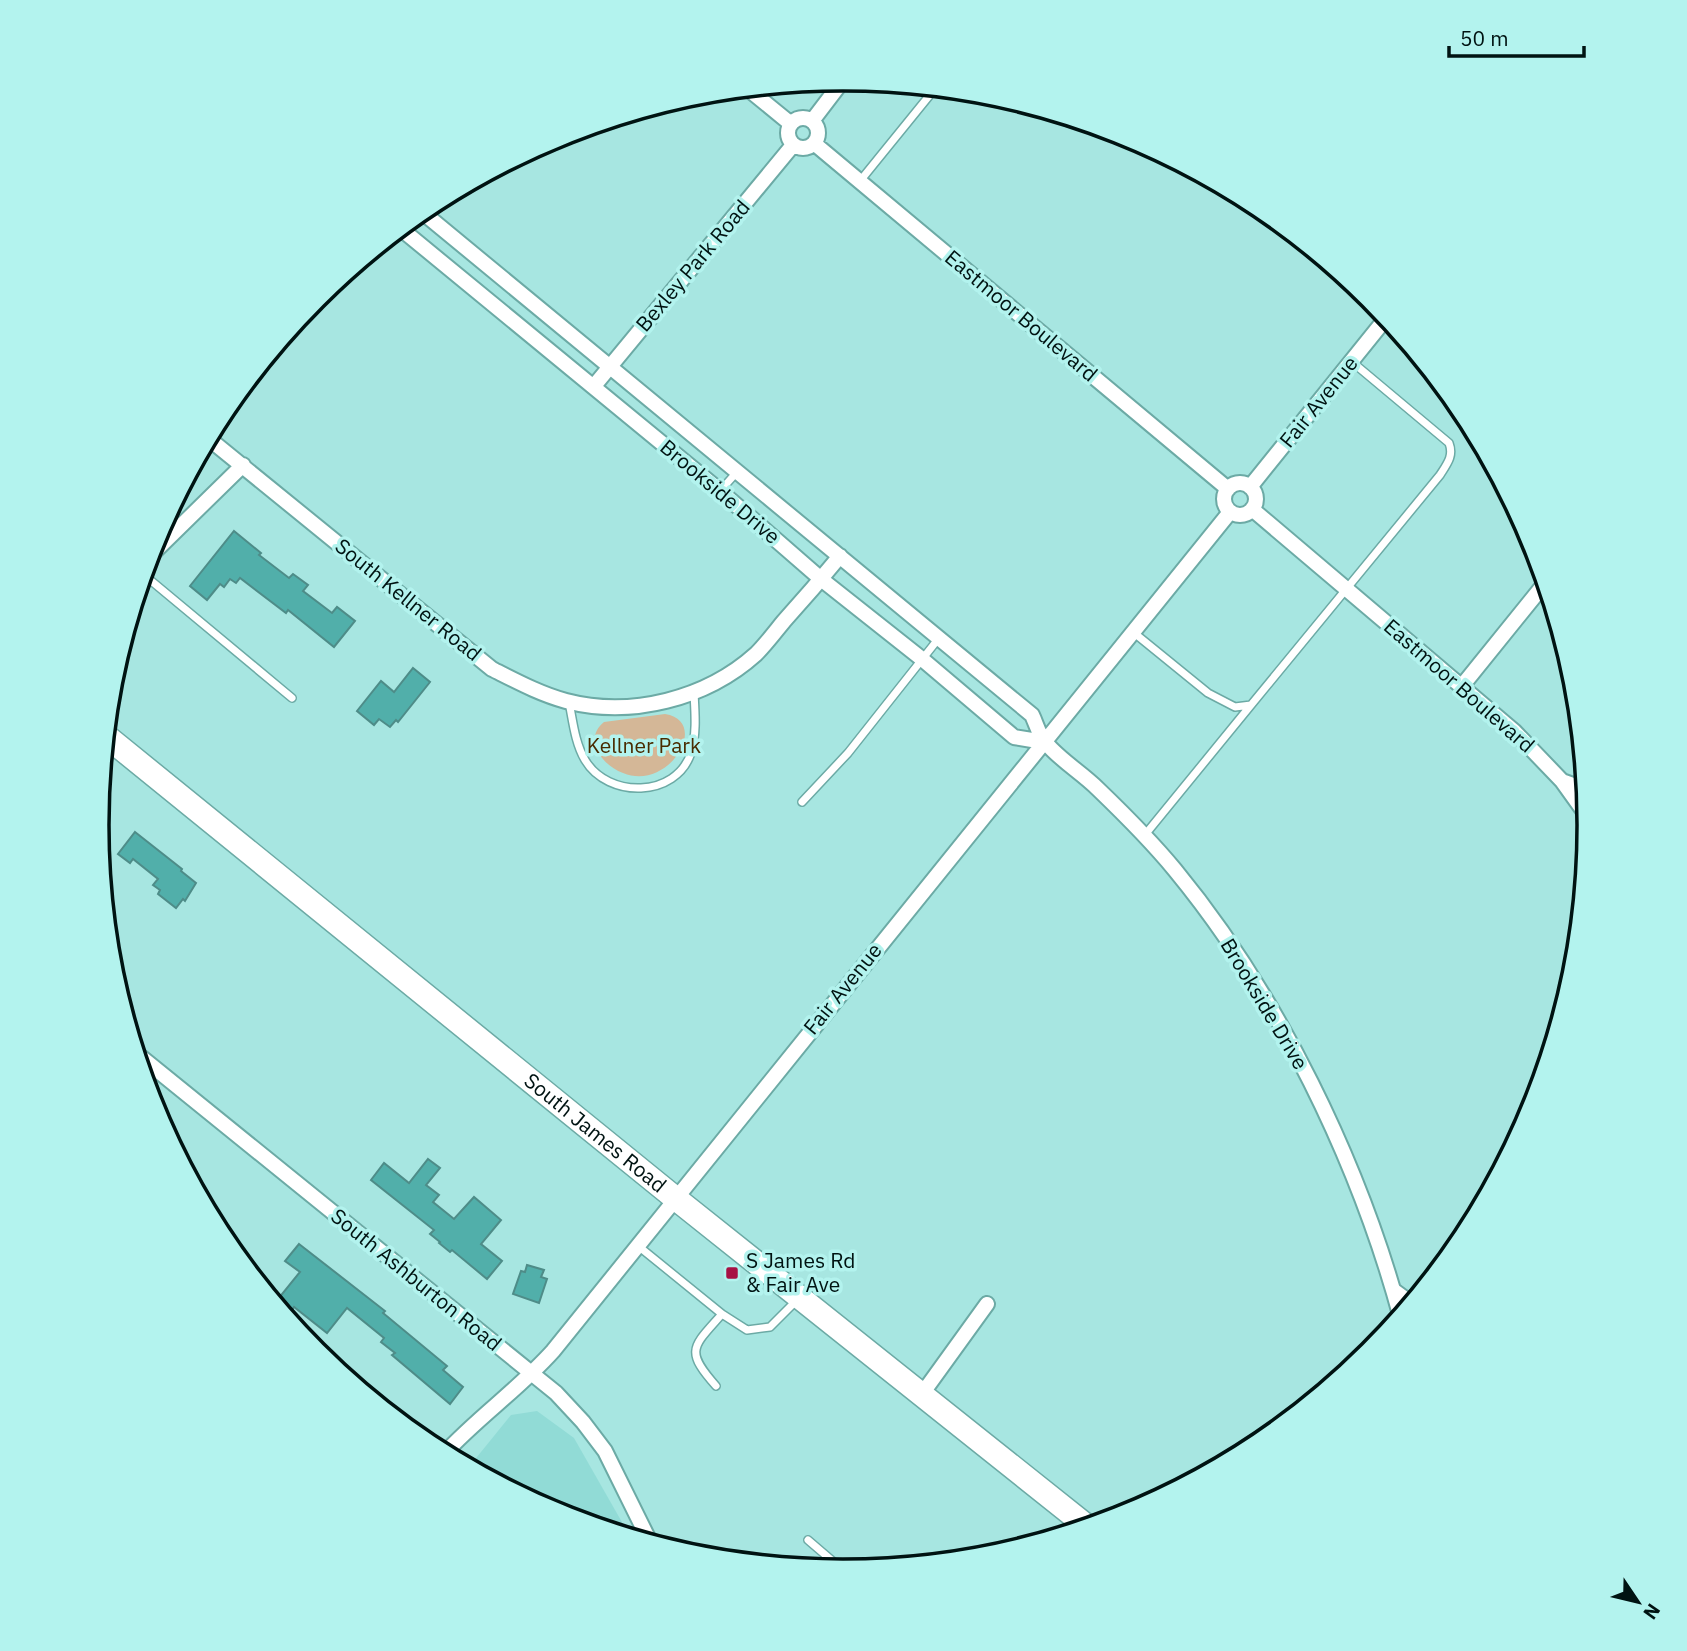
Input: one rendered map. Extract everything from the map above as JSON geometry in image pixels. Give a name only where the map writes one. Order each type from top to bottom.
[{"type":"main road","name":"South James Road","points":[[114,742],[676,1198],[1080,1521]]},
{"type":"street","points":[[812,121],[835,91]]},
{"type":"street","points":[[757,96],[791,124]]},
{"type":"street","points":[[801,118],[812,121],[819,131],[815,144],[804,149],[793,145],[787,135],[791,124],[801,118]]},
{"type":"street","name":"Eastmoor Boulevard","points":[[815,144],[1228,489]]},
{"type":"street","name":"Bexley Park Road","points":[[593,386],[793,145]]},
{"type":"street","name":"Brookside Drive","points":[[430,219],[1032,715],[1044,742],[1098,789],[1175,869],[1245,966],[1301,1063],[1350,1170],[1380,1249],[1398,1308]]},
{"type":"street","name":"Brookside Drive","points":[[408,234],[1013,737],[1044,742]]},
{"type":"street","name":"Fair Avenue","points":[[1250,487],[1381,325]]},
{"type":"street","name":"South Kellner Road","points":[[216,444],[492,669],[541,693],[569,702],[596,706],[633,706],[672,700],[694,693],[733,671],[756,654],[839,556]]},
{"type":"street","points":[[167,539],[243,465]]},
{"type":"street","points":[[1239,484],[1250,487],[1256,498],[1252,509],[1242,515],[1230,512],[1224,501],[1228,489],[1239,484]]},
{"type":"street","name":"Eastmoor Boulevard","points":[[1252,509],[1531,747],[1577,802]]},
{"type":"street","name":"Fair Avenue","points":[[451,1446],[467,1429],[532,1374],[1230,512]]},
{"type":"street","points":[[1462,686],[1539,590]]},
{"type":"street","points":[[1562,781],[1576,786]]},
{"type":"street","name":"South Ashburton Road","points":[[148,1063],[532,1374],[574,1412],[605,1451],[645,1533]]},
{"type":"street","points":[[1393,1290],[1405,1299]]},
{"type":"street","points":[[922,1394],[987,1304]]},
{"type":"lane","points":[[860,181],[929,96]]},
{"type":"lane","points":[[1144,837],[1448,463],[1452,451],[1449,443],[1351,361]]},
{"type":"lane","points":[[720,491],[737,472]]},
{"type":"lane","points":[[151,581],[292,698]]},
{"type":"lane","points":[[1133,632],[1208,693],[1235,707],[1251,705]]},
{"type":"lane","points":[[803,802],[848,753],[940,637]]},
{"type":"lane","points":[[569,702],[579,747],[587,763],[598,775],[620,787],[650,788],[673,777],[691,754],[695,722],[694,693]]},
{"type":"lane","points":[[636,1245],[722,1314],[747,1330],[770,1326],[801,1296]]},
{"type":"lane","points":[[716,1386],[700,1368],[695,1357],[696,1346],[722,1314]]},
{"type":"lane","points":[[808,1540],[831,1559]]},
{"type":"shaded area","points":[[537,1411],[574,1438],[624,1526],[562,1504],[474,1461],[511,1415]]},
{"type":"green space","name":"Kellner Park","points":[[665,714],[678,719],[684,729],[684,741],[669,765],[655,773],[640,776],[623,773],[602,759],[595,744],[595,736],[604,722]]},
{"type":"building","points":[[234,531],[289,578],[293,574],[308,585],[303,591],[332,613],[337,607],[355,621],[334,647],[288,610],[286,613],[240,578],[236,583],[230,579],[224,587],[220,584],[207,600],[190,586]]},
{"type":"building","points":[[413,668],[430,682],[398,722],[396,720],[390,727],[379,719],[374,725],[357,711],[381,681],[394,692]]},
{"type":"building","points":[[135,832],[196,883],[185,901],[183,899],[176,908],[158,894],[160,890],[153,885],[158,879],[133,859],[130,863],[118,854]]},
{"type":"building","points":[[428,1159],[440,1168],[426,1185],[439,1195],[433,1202],[454,1219],[474,1197],[501,1220],[481,1244],[502,1261],[487,1279],[452,1250],[450,1252],[439,1243],[430,1234],[434,1230],[371,1180],[384,1163],[409,1183]]},
{"type":"building","points":[[299,1244],[385,1311],[383,1313],[447,1366],[443,1370],[463,1387],[450,1404],[392,1355],[395,1353],[381,1342],[384,1338],[347,1308],[327,1333],[294,1307],[292,1310],[289,1308],[280,1296],[300,1272],[285,1261]]},
{"type":"building","points":[[527,1265],[544,1270],[541,1277],[547,1279],[539,1303],[513,1294],[521,1271],[525,1272]]},
{"type":"place","name":"S James Rd & Fair Ave","points":[[732,1273]]}]
